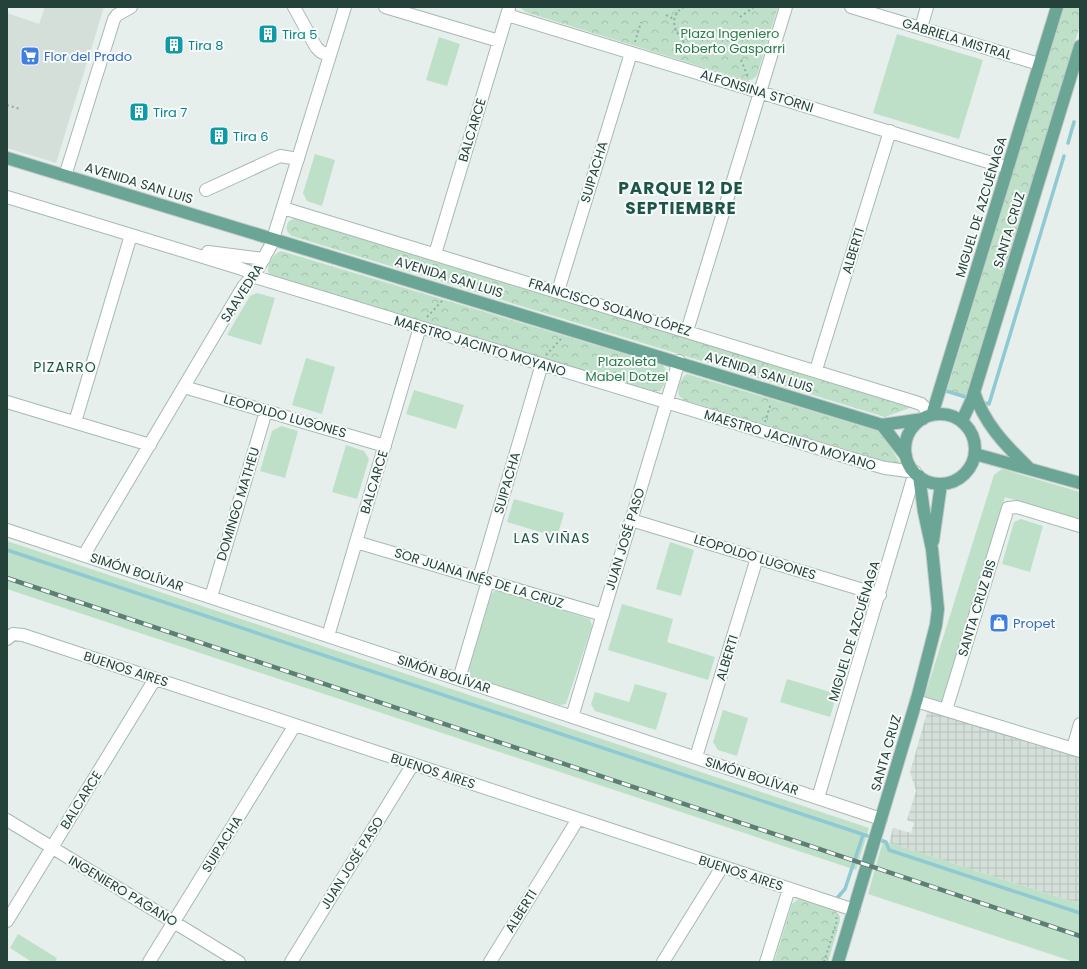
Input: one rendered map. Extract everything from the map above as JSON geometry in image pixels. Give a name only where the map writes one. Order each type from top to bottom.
[{"type":"main road","name":"MIGUEL DE AZCUÉNAGA","points":[[928,417],[1008,168],[1057,7]]},
{"type":"main road","name":"SANTA CRUZ","points":[[962,421],[974,392],[1080,46]]},
{"type":"main road","name":"AVENIDA SAN LUIS","points":[[7,158],[679,361],[882,425],[940,414],[952,416],[962,421]]},
{"type":"main road","points":[[974,392],[980,409],[994,431],[1029,468]]},
{"type":"main road","points":[[906,456],[906,444],[910,432],[928,417]]},
{"type":"main road","points":[[882,425],[906,456],[911,467],[917,474],[930,482],[941,484],[953,481],[964,475],[971,465],[975,454],[972,436],[962,421]]},
{"type":"main road","points":[[975,454],[1080,483]]},
{"type":"main road","name":"SANTA CRUZ","points":[[838,962],[916,700],[936,625],[938,609],[932,548],[917,474]]},
{"type":"main road","name":"SANTA CRUZ","points":[[932,548],[941,484]]},
{"type":"street","points":[[65,176],[114,19],[117,15],[131,7]]},
{"type":"street","points":[[294,7],[316,48],[321,52],[330,55]]},
{"type":"street","name":"SAAVEDRA","points":[[84,555],[243,287],[264,259],[274,238],[344,7]]},
{"type":"street","points":[[385,7],[499,41]]},
{"type":"street","points":[[687,330],[786,7]]},
{"type":"street","name":"GABRIELA MISTRAL","points":[[852,7],[1039,64]]},
{"type":"street","points":[[921,28],[927,7]]},
{"type":"street","name":"BALCARCE","points":[[435,254],[508,11]]},
{"type":"street","name":"ALFONSINA STORNI","points":[[508,11],[633,47],[760,92],[1008,168]]},
{"type":"street","name":"SUIPACHA","points":[[558,291],[633,47]]},
{"type":"street","name":"ALBERTI","points":[[816,370],[890,132]]},
{"type":"street","points":[[206,190],[280,156],[298,159]]},
{"type":"street","points":[[8,201],[183,249],[264,259]]},
{"type":"street","name":"FRANCISCO SOLANO LÓPEZ","points":[[283,208],[687,330],[912,401],[921,404],[928,417]]},
{"type":"street","points":[[75,422],[131,235]]},
{"type":"street","points":[[167,245],[242,269],[252,276]]},
{"type":"street","name":"MAESTRO JACINTO MOYANO","points":[[252,276],[422,324],[542,364],[885,468],[917,474]]},
{"type":"street","name":"BALCARCE","points":[[328,636],[422,324]]},
{"type":"street","name":"JUAN JOSÉ PASO","points":[[572,716],[679,361]]},
{"type":"street","name":"SUIPACHA","points":[[459,679],[542,364]]},
{"type":"street","name":"LEOPOLDO LUGONES","points":[[184,387],[385,446]]},
{"type":"street","points":[[7,402],[150,445]]},
{"type":"street","name":"DOMINGO MATHEU","points":[[211,597],[266,411]]},
{"type":"street","name":"MIGUEL DE AZCUÉNAGA","points":[[818,798],[917,474]]},
{"type":"street","name":"SANTA CRUZ BIS","points":[[946,710],[1005,513],[1009,506],[1017,507],[1080,526]]},
{"type":"street","name":"LEOPOLDO LUGONES","points":[[631,520],[880,595]]},
{"type":"street","name":"SIMÓN BOLÍVAR","points":[[7,530],[881,819]]},
{"type":"street","name":"SOR JUANA INÉS DE LA CRUZ","points":[[356,542],[603,615]]},
{"type":"street","name":"ALBERTI","points":[[696,757],[757,558]]},
{"type":"street","name":"BUENOS AIRES","points":[[10,637],[23,635],[854,910]]},
{"type":"street","name":"BALCARCE","points":[[7,920],[155,679]]},
{"type":"street","points":[[916,700],[1076,750],[1080,724]]},
{"type":"street","name":"SUIPACHA","points":[[149,962],[295,725]]},
{"type":"street","name":"JUAN JOSÉ PASO","points":[[291,962],[413,764]]},
{"type":"street","name":"ALBERTI","points":[[490,962],[578,819]]},
{"type":"street","name":"INGENIERO PAGANO","points":[[7,820],[240,962]]},
{"type":"street","points":[[663,962],[722,867]]},
{"type":"street","points":[[766,962],[789,889]]},
{"type":"path","points":[[684,7],[677,13],[674,19],[675,30],[685,43]]},
{"type":"path","points":[[740,17],[754,7]]},
{"type":"path","points":[[666,15],[674,19]]},
{"type":"path","points":[[633,47],[641,22]]},
{"type":"path","points":[[627,40],[633,47]]},
{"type":"path","points":[[633,47],[642,44]]},
{"type":"path","points":[[741,60],[747,77],[752,75]]},
{"type":"path","points":[[7,105],[20,109]]},
{"type":"path","points":[[422,324],[443,300]]},
{"type":"path","points":[[542,364],[544,356],[563,337]]},
{"type":"path","points":[[762,431],[771,402]]},
{"type":"path","points":[[824,962],[837,919],[834,914]]},
{"type":"shaded area","points":[[45,7],[104,7],[56,163],[7,148],[7,13],[39,24]]},
{"type":"shaded area","points":[[928,709],[1080,757],[1080,904],[889,843],[893,828],[911,833],[914,823],[907,820],[916,791],[910,772]]},
{"type":"green space","name":"Plaza Ingeniero Roberto Gasparri","points":[[520,7],[778,7],[757,75],[748,81],[525,12]]},
{"type":"green space","points":[[1063,7],[1080,7],[1080,25],[966,397],[947,391]]},
{"type":"green space","points":[[897,34],[983,60],[959,139],[873,113]]},
{"type":"green space","points":[[439,37],[460,44],[447,86],[426,80]]},
{"type":"green space","points":[[315,154],[335,160],[322,206],[307,201],[303,193]]},
{"type":"green space","points":[[295,218],[915,406],[885,417],[292,236],[287,231],[287,225],[289,221]]},
{"type":"green space","name":"Plazoleta Mabel Dotzel","points":[[281,251],[662,365],[666,370],[664,385],[660,391],[654,391],[272,276],[268,272],[270,263],[275,254]]},
{"type":"green space","points":[[257,293],[275,298],[261,345],[227,335],[250,296]]},
{"type":"green space","points":[[306,358],[335,367],[322,414],[292,405]]},
{"type":"green space","points":[[687,374],[882,432],[902,467],[684,400],[679,396],[678,390],[681,381]]},
{"type":"green space","points":[[414,390],[464,405],[456,429],[406,414]]},
{"type":"green space","points":[[281,426],[298,431],[285,478],[260,471],[272,431]]},
{"type":"green space","points":[[346,445],[364,451],[369,459],[357,499],[332,492]]},
{"type":"green space","points":[[1002,469],[1080,492],[1080,520],[1005,497],[940,713],[921,708],[994,475]]},
{"type":"green space","points":[[514,499],[564,513],[557,537],[507,522]]},
{"type":"green space","points":[[1021,519],[1043,526],[1030,572],[1002,564],[1014,522]]},
{"type":"green space","points":[[7,541],[869,828],[856,870],[7,589]]},
{"type":"green space","points":[[670,542],[694,550],[681,596],[656,589]]},
{"type":"green space","points":[[494,591],[501,591],[590,619],[592,626],[566,704],[560,705],[474,678],[470,675],[469,669],[491,595]]},
{"type":"green space","points":[[622,604],[673,619],[667,642],[715,657],[708,680],[608,650]]},
{"type":"green space","points":[[787,679],[837,694],[830,717],[780,702]]},
{"type":"green space","points":[[635,684],[667,693],[656,730],[595,711],[591,704],[595,692],[629,702]]},
{"type":"green space","points":[[723,710],[748,718],[737,756],[718,750],[713,742]]},
{"type":"green space","points":[[883,841],[1080,904],[1080,962],[1074,962],[868,894]]},
{"type":"green space","points":[[798,899],[835,911],[840,916],[840,921],[828,962],[774,962],[792,904]]},
{"type":"green space","points":[[18,934],[57,958],[55,962],[32,962],[10,948]]},
{"type":"waterway","points":[[1068,143],[1074,122]]},
{"type":"waterway","points":[[981,402],[989,404],[1064,156]]},
{"type":"waterway","points":[[943,390],[969,398]]},
{"type":"waterway","points":[[7,550],[886,842],[889,850],[1080,913]]},
{"type":"waterway","points":[[838,897],[845,889],[863,835]]},
{"type":"railway","points":[[7,578],[1080,936]]},
{"type":"place","name":"Tira 5","points":[[268,34]]},
{"type":"place","name":"Tira 8","points":[[174,45]]},
{"type":"place","name":"Flor del Prado","points":[[30,56]]},
{"type":"place","name":"Tira 7","points":[[139,112]]},
{"type":"place","name":"Tira 6","points":[[219,136]]},
{"type":"place","name":"Propet","points":[[999,623]]},
{"type":"district","name":"PARQUE 12 DE SEPTIEMBRE","points":[[681,198]]},
{"type":"district","name":"PIZARRO","points":[[65,367]]},
{"type":"district","name":"LAS VIÑAS","points":[[552,538]]}]
